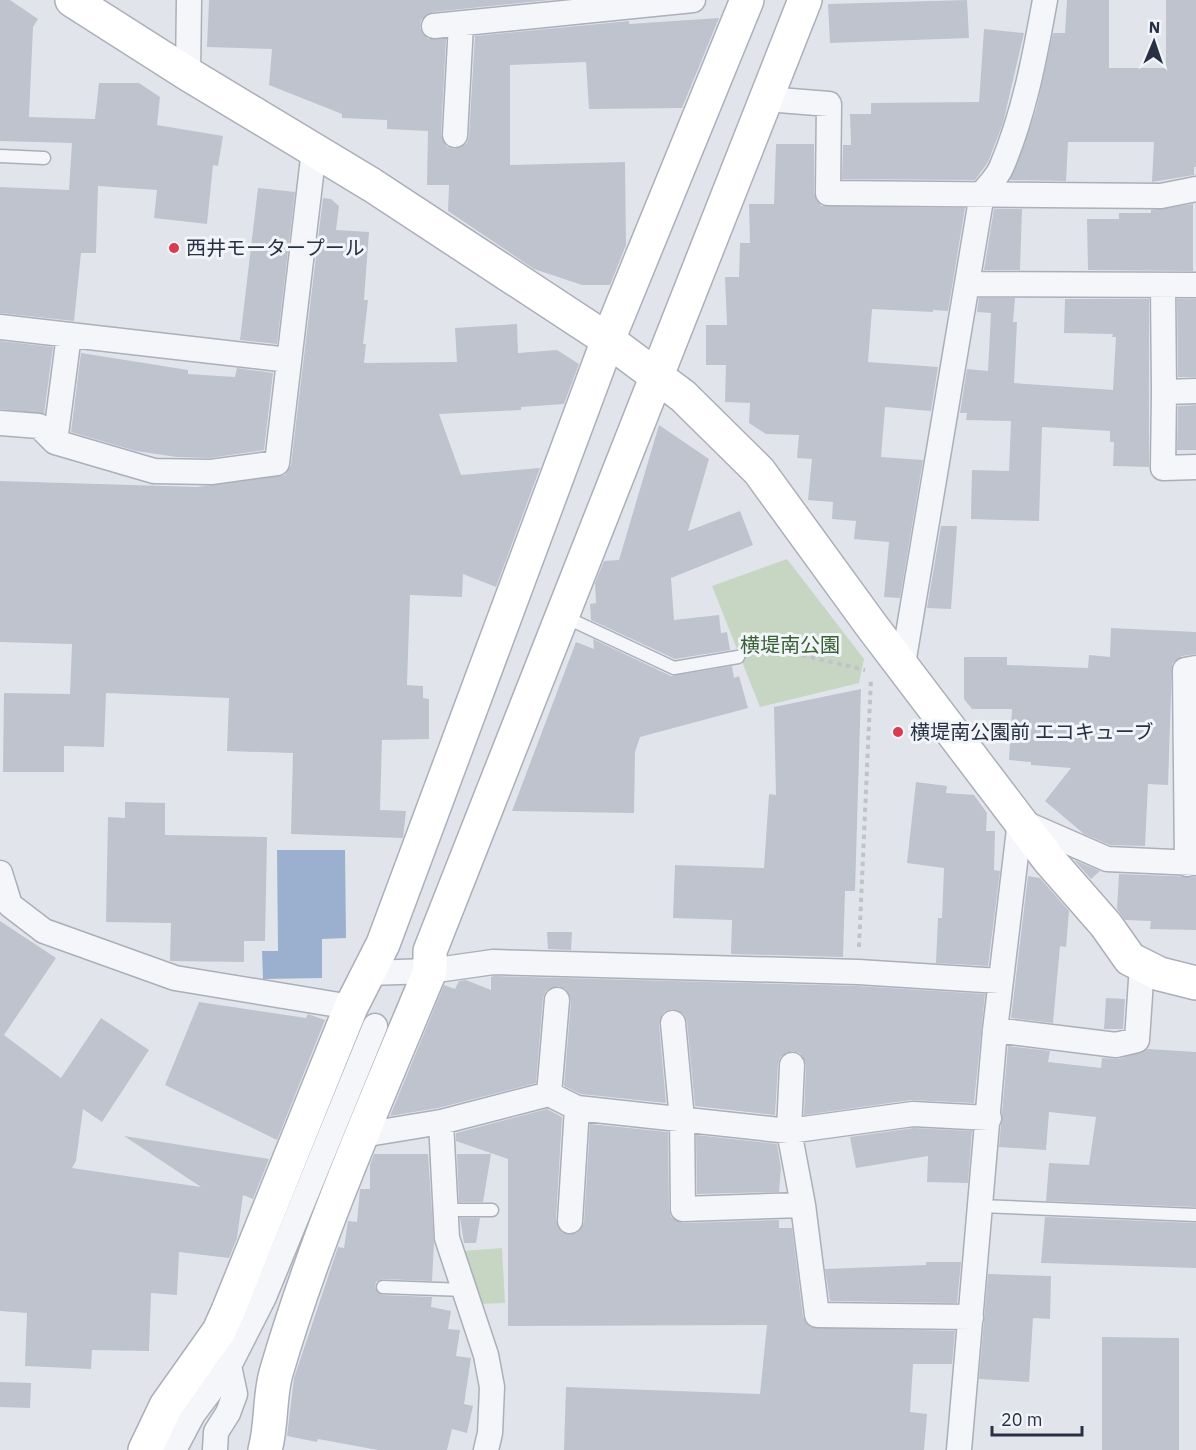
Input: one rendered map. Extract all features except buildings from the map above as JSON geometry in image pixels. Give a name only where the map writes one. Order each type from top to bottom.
[{"type":"street","points":[[188,74],[189,0]]},
{"type":"street","points":[[434,26],[693,0]]},
{"type":"street","points":[[174,1450],[193,1414],[229,1366],[264,1297],[363,1016],[368,973],[383,944],[608,340],[747,0]]},
{"type":"street","points":[[265,1450],[275,1376],[297,1309],[362,1135],[430,971],[430,951],[560,615],[805,0]]},
{"type":"street","points":[[903,664],[982,194],[1000,170],[1012,136],[1035,54],[1045,0]]},
{"type":"street","points":[[87,5],[188,74],[372,185],[608,340],[683,396],[759,471],[1020,821],[1130,958],[1160,974],[1196,983]]},
{"type":"street","points":[[455,135],[461,24]]},
{"type":"street","points":[[766,99],[829,104],[828,193],[1161,196],[1196,189]]},
{"type":"street","points":[[0,423],[39,426],[55,442],[154,471],[211,472],[277,463],[314,150]]},
{"type":"street","points":[[968,284],[1196,285]]},
{"type":"street","points":[[1163,285],[1163,468],[1196,467]]},
{"type":"street","points":[[0,327],[290,360]]},
{"type":"street","points":[[55,442],[69,335]]},
{"type":"street","points":[[1164,392],[1196,391]]},
{"type":"street","points":[[1020,821],[1107,859],[1191,863],[1185,670],[1196,668]]},
{"type":"street","points":[[959,1450],[995,1030],[1020,821]]},
{"type":"street","points":[[0,873],[10,905],[44,931],[175,978],[363,1016]]},
{"type":"street","points":[[368,973],[430,971],[493,962],[858,972],[1000,981]]},
{"type":"street","points":[[995,1030],[1116,1045],[1137,1040],[1142,965]]},
{"type":"street","points":[[549,1094],[557,1000]]},
{"type":"street","points":[[145,1450],[166,1406],[219,1330],[363,1016]]},
{"type":"street","points":[[673,1023],[681,1119],[683,1209],[803,1205]]},
{"type":"street","points":[[792,1065],[789,1131],[803,1205],[818,1315],[971,1317]]},
{"type":"street","points":[[362,1135],[441,1122],[549,1094],[577,1108],[789,1131],[913,1114],[989,1118]]},
{"type":"street","points":[[570,1221],[577,1108]]},
{"type":"street","points":[[441,1122],[447,1238],[486,1355],[492,1387],[486,1450]]},
{"type":"street","points":[[264,1297],[297,1309]]},
{"type":"street","points":[[215,1450],[216,1432],[228,1413],[235,1394],[229,1366]]},
{"type":"lane","points":[[0,156],[44,158]]},
{"type":"lane","points":[[560,615],[674,668],[738,657]]},
{"type":"lane","points":[[980,1206],[1196,1215]]},
{"type":"lane","points":[[446,1210],[492,1210]]},
{"type":"lane","points":[[383,1287],[465,1290]]},
{"type":"path","points":[[738,657],[780,650],[872,671],[858,972]]},
{"type":"path","points":[[346,1372],[467,1400],[491,1401]]},
{"type":"green space","name":"横堤南公園","points":[[787,559],[864,659],[859,683],[760,707],[712,586]]},
{"type":"green space","points":[[502,1248],[505,1303],[478,1304],[463,1251]]},
{"type":"water","points":[[277,850],[345,850],[346,938],[322,939],[322,978],[263,979],[262,951],[278,951]]},
{"type":"place","name":"西井モータープール","points":[[174,248]]},
{"type":"place","name":"横堤南公園前 エコキューブ","points":[[898,732]]}]
